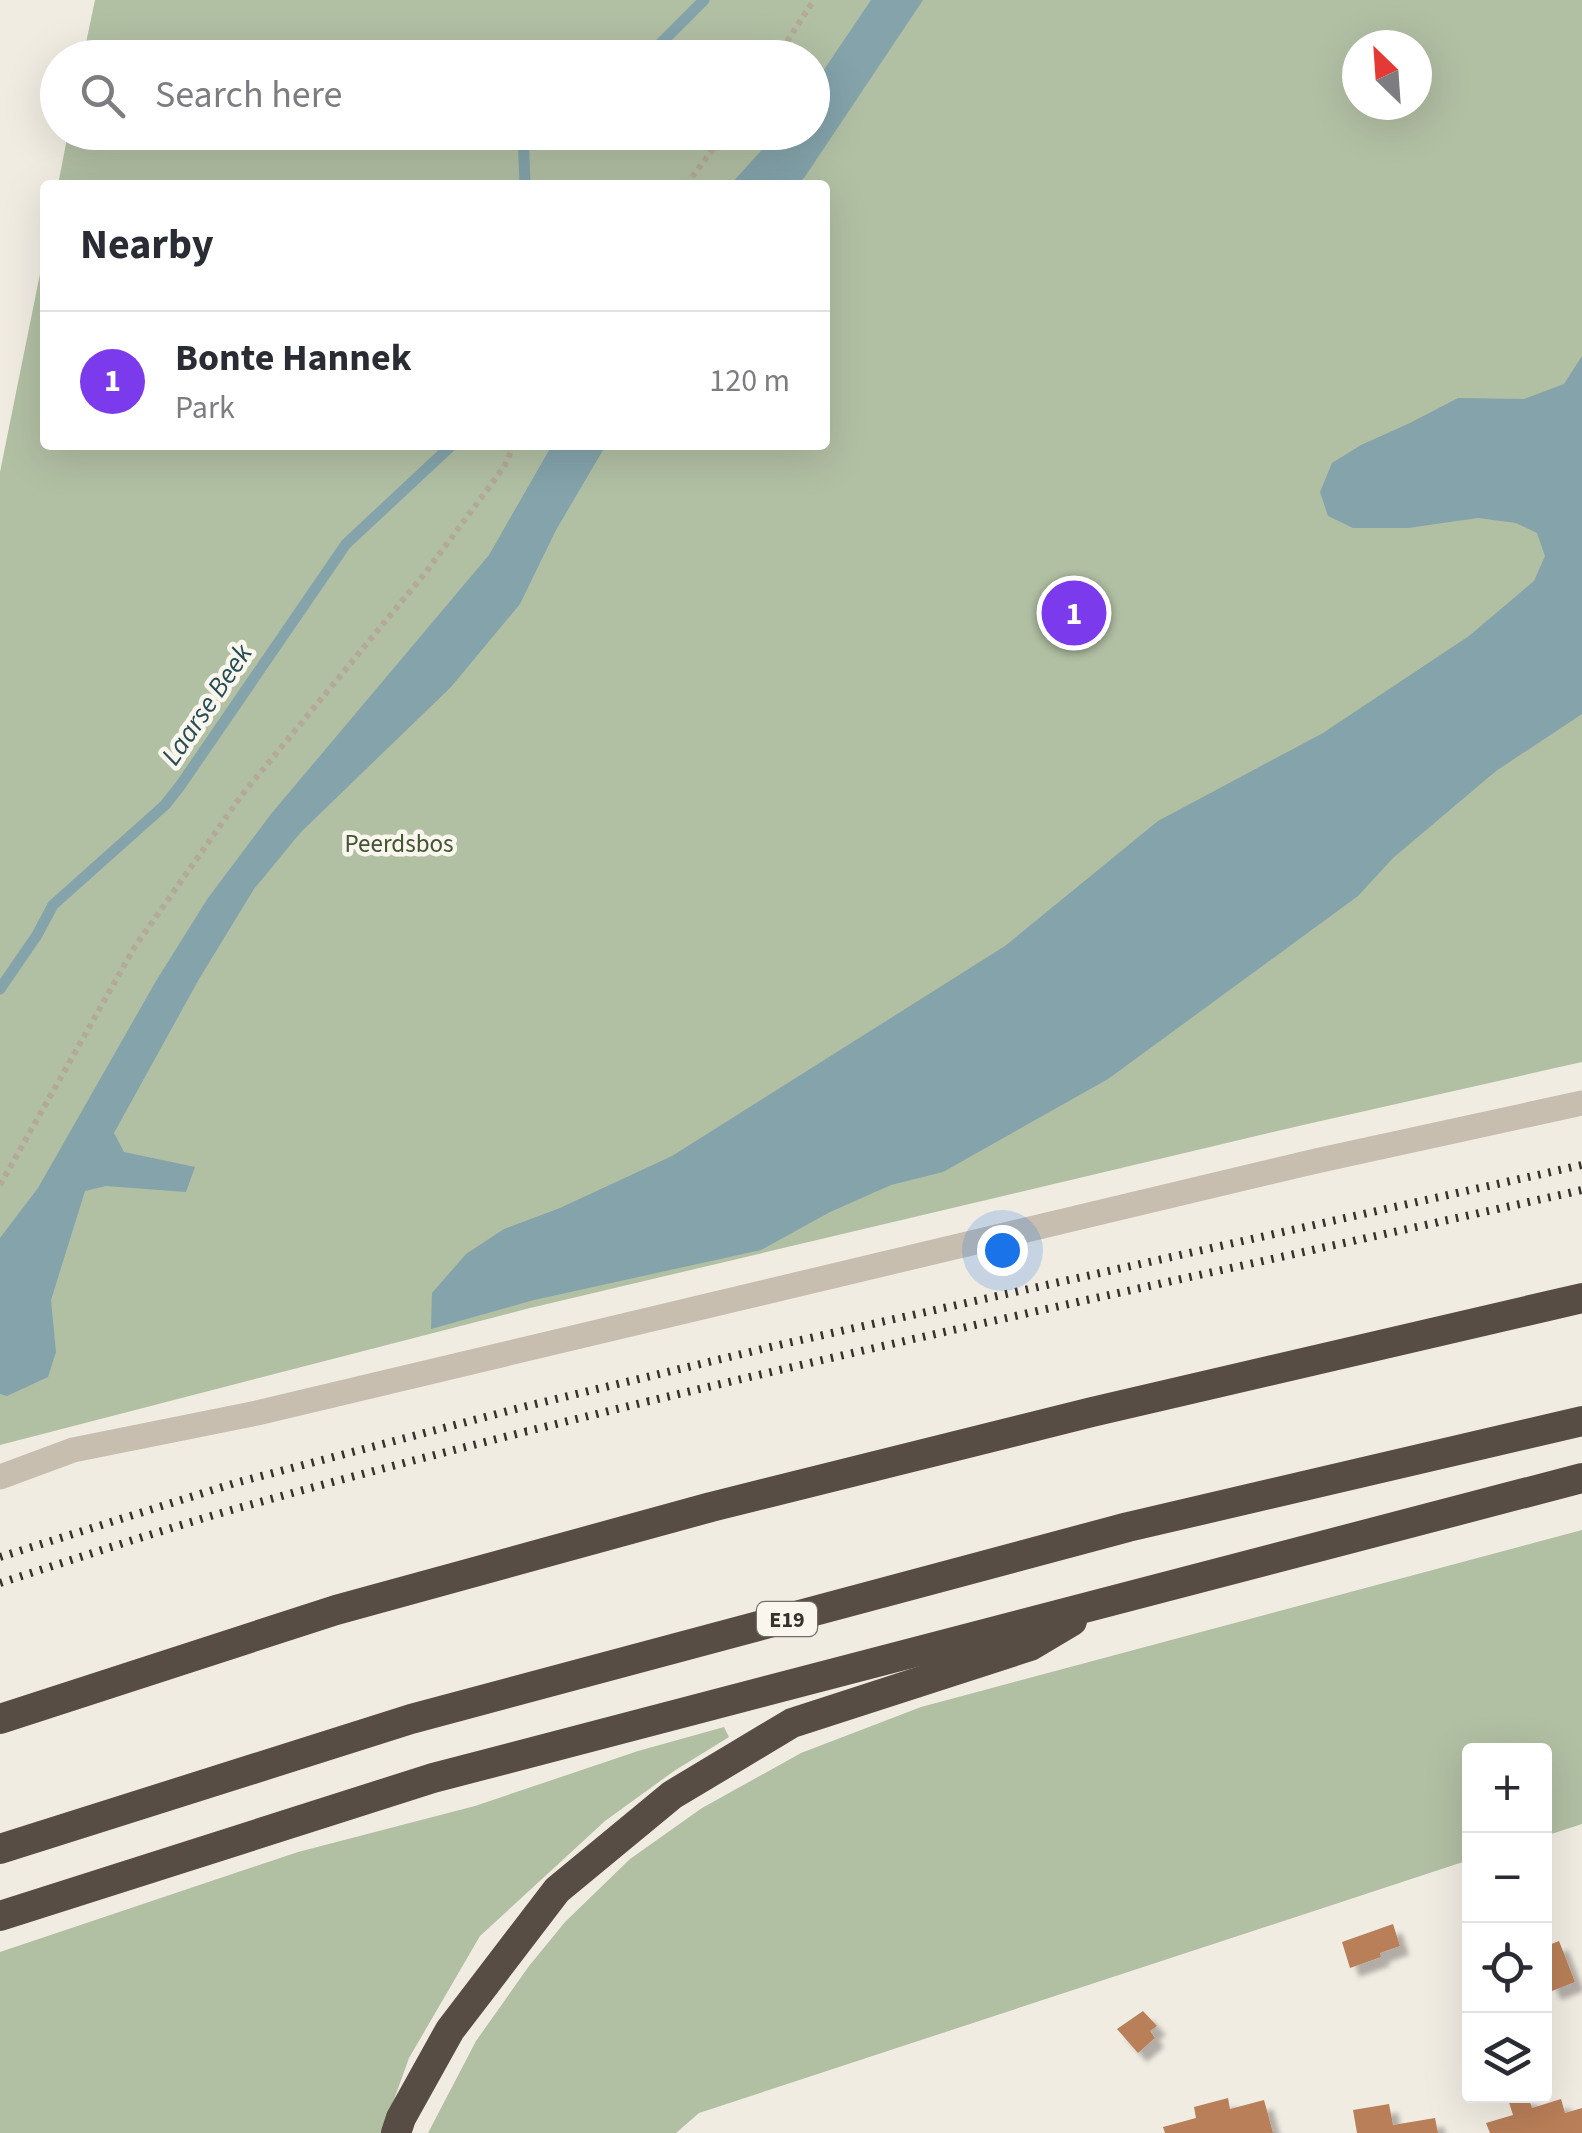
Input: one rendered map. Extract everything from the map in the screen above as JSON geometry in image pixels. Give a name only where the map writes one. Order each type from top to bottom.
[{"type":"highway","points":[[0,1720],[336,1610],[711,1507],[1092,1412],[1582,1298]]},
{"type":"highway","name":"E19","points":[[0,1849],[430,1714],[1128,1527],[1582,1421]]},
{"type":"highway","points":[[0,1916],[432,1778],[1582,1478]]},
{"type":"highway","points":[[396,2133],[450,2030],[557,1890],[672,1795],[792,1723],[1030,1646],[1100,1604]]},
{"type":"lane","points":[[0,1477],[72,1450],[257,1413],[1316,1160],[1582,1103]]},
{"type":"path","points":[[788,40],[814,0]]},
{"type":"path","points":[[690,180],[712,150]]},
{"type":"path","points":[[0,1184],[134,948],[241,796],[426,572],[504,467],[512,450]]},
{"type":"green space","name":"Peerdsbos","points":[[95,0],[1582,0],[1582,1062],[526,1309],[0,1445],[0,472],[40,274],[40,450],[830,450],[830,180],[59,180],[65,150],[830,150],[830,40],[87,40]]},
{"type":"green space","points":[[1582,1530],[1582,1824],[1552,1834],[1552,1743],[1462,1743],[1462,1862],[699,2113],[676,2133],[428,2133],[476,2041],[529,1966],[565,1922],[630,1859],[702,1808],[801,1753],[921,1707]]},
{"type":"green space","points":[[724,1727],[729,1737],[605,1821],[480,1936],[409,2058],[382,2133],[0,2133],[0,1952],[298,1852],[475,1806],[638,1751]]},
{"type":"water","points":[[871,0],[923,0],[830,139],[830,61]]},
{"type":"water","points":[[762,150],[823,150],[802,180],[735,180]]},
{"type":"water","points":[[1582,356],[1582,714],[1496,771],[1393,858],[1358,896],[1108,1079],[943,1172],[891,1185],[830,1212],[761,1250],[534,1300],[431,1329],[432,1293],[466,1254],[504,1229],[560,1208],[672,1156],[1005,946],[1158,821],[1323,733],[1469,636],[1534,581],[1545,556],[1537,533],[1516,523],[1478,518],[1408,528],[1353,528],[1328,516],[1320,492],[1332,463],[1361,445],[1458,398],[1524,399],[1564,384]]},
{"type":"water","points":[[549,450],[603,450],[556,530],[520,604],[451,687],[301,832],[254,889],[114,1133],[124,1152],[195,1167],[186,1192],[106,1186],[85,1191],[51,1300],[56,1352],[48,1377],[7,1396],[0,1394],[0,1238],[38,1188],[208,898],[271,814],[489,555]]},
{"type":"building","points":[[1393,1924],[1400,1946],[1350,1968],[1342,1942]]},
{"type":"building","points":[[1559,1941],[1575,1982],[1552,1991],[1552,1944]]},
{"type":"building","points":[[1143,2011],[1157,2026],[1150,2031],[1155,2038],[1138,2053],[1117,2029]]},
{"type":"building","points":[[1228,2098],[1230,2109],[1264,2100],[1273,2133],[1165,2133],[1163,2127],[1196,2118],[1194,2107]]},
{"type":"building","points":[[1561,2099],[1565,2113],[1582,2108],[1582,2133],[1490,2133],[1486,2123],[1513,2115],[1509,2103],[1530,2103],[1532,2108]]},
{"type":"building","points":[[1389,2104],[1393,2125],[1435,2118],[1438,2133],[1357,2133],[1353,2110]]},
{"type":"waterway","name":"Laarse Beek","points":[[664,40],[704,0]]},
{"type":"waterway","name":"Laarse Beek","points":[[524,150],[525,180]]},
{"type":"waterway","name":"Laarse Beek","points":[[0,989],[53,905],[165,805],[180,786],[346,544],[447,450]]},
{"type":"railway","points":[[0,1557],[235,1483],[527,1406],[783,1344],[1582,1165]]},
{"type":"railway","points":[[0,1583],[242,1507],[575,1419],[1582,1190]]},
{"type":"place","name":"Bonte Hannek","points":[[1074,613]]}]
